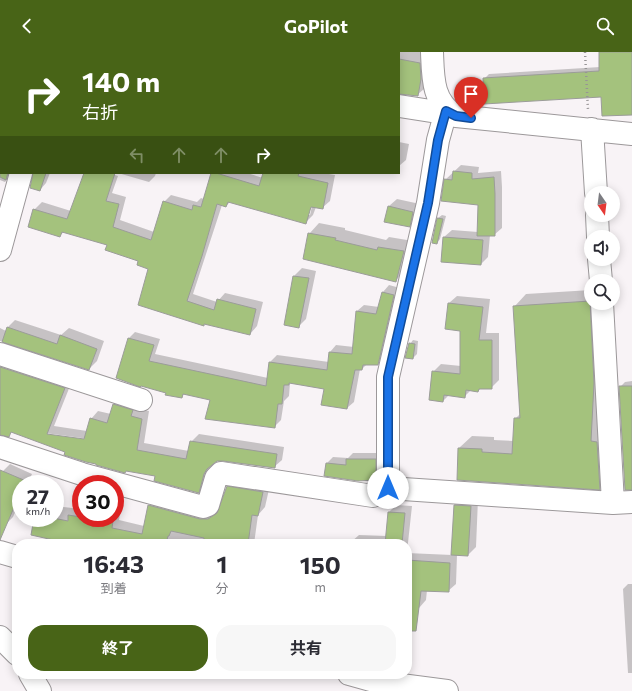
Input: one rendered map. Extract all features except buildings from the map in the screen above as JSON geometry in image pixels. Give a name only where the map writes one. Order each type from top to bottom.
[{"type":"street","points":[[388,488],[388,377],[428,203],[438,140],[446,111],[438,98],[434,83],[432,52]]},
{"type":"street","points":[[400,106],[431,111],[446,111],[456,116],[632,134]]},
{"type":"street","points":[[592,129],[596,186]]},
{"type":"street","points":[[0,250],[21,174]]},
{"type":"street","points":[[0,447],[82,474],[203,507],[208,505],[216,478],[221,473],[373,496],[388,488],[623,503],[603,310]]},
{"type":"street","points":[[0,354],[141,400]]},
{"type":"street","points":[[0,552],[12,556]]},
{"type":"street","points":[[0,637],[12,649]]},
{"type":"street","points":[[33,679],[40,691]]},
{"type":"street","points":[[367,679],[378,682],[447,691]]},
{"type":"path","points":[[585,52],[588,120],[592,129]]},
{"type":"route","points":[[388,488],[388,377],[428,203],[438,140],[446,111],[456,116],[471,118]]}]
